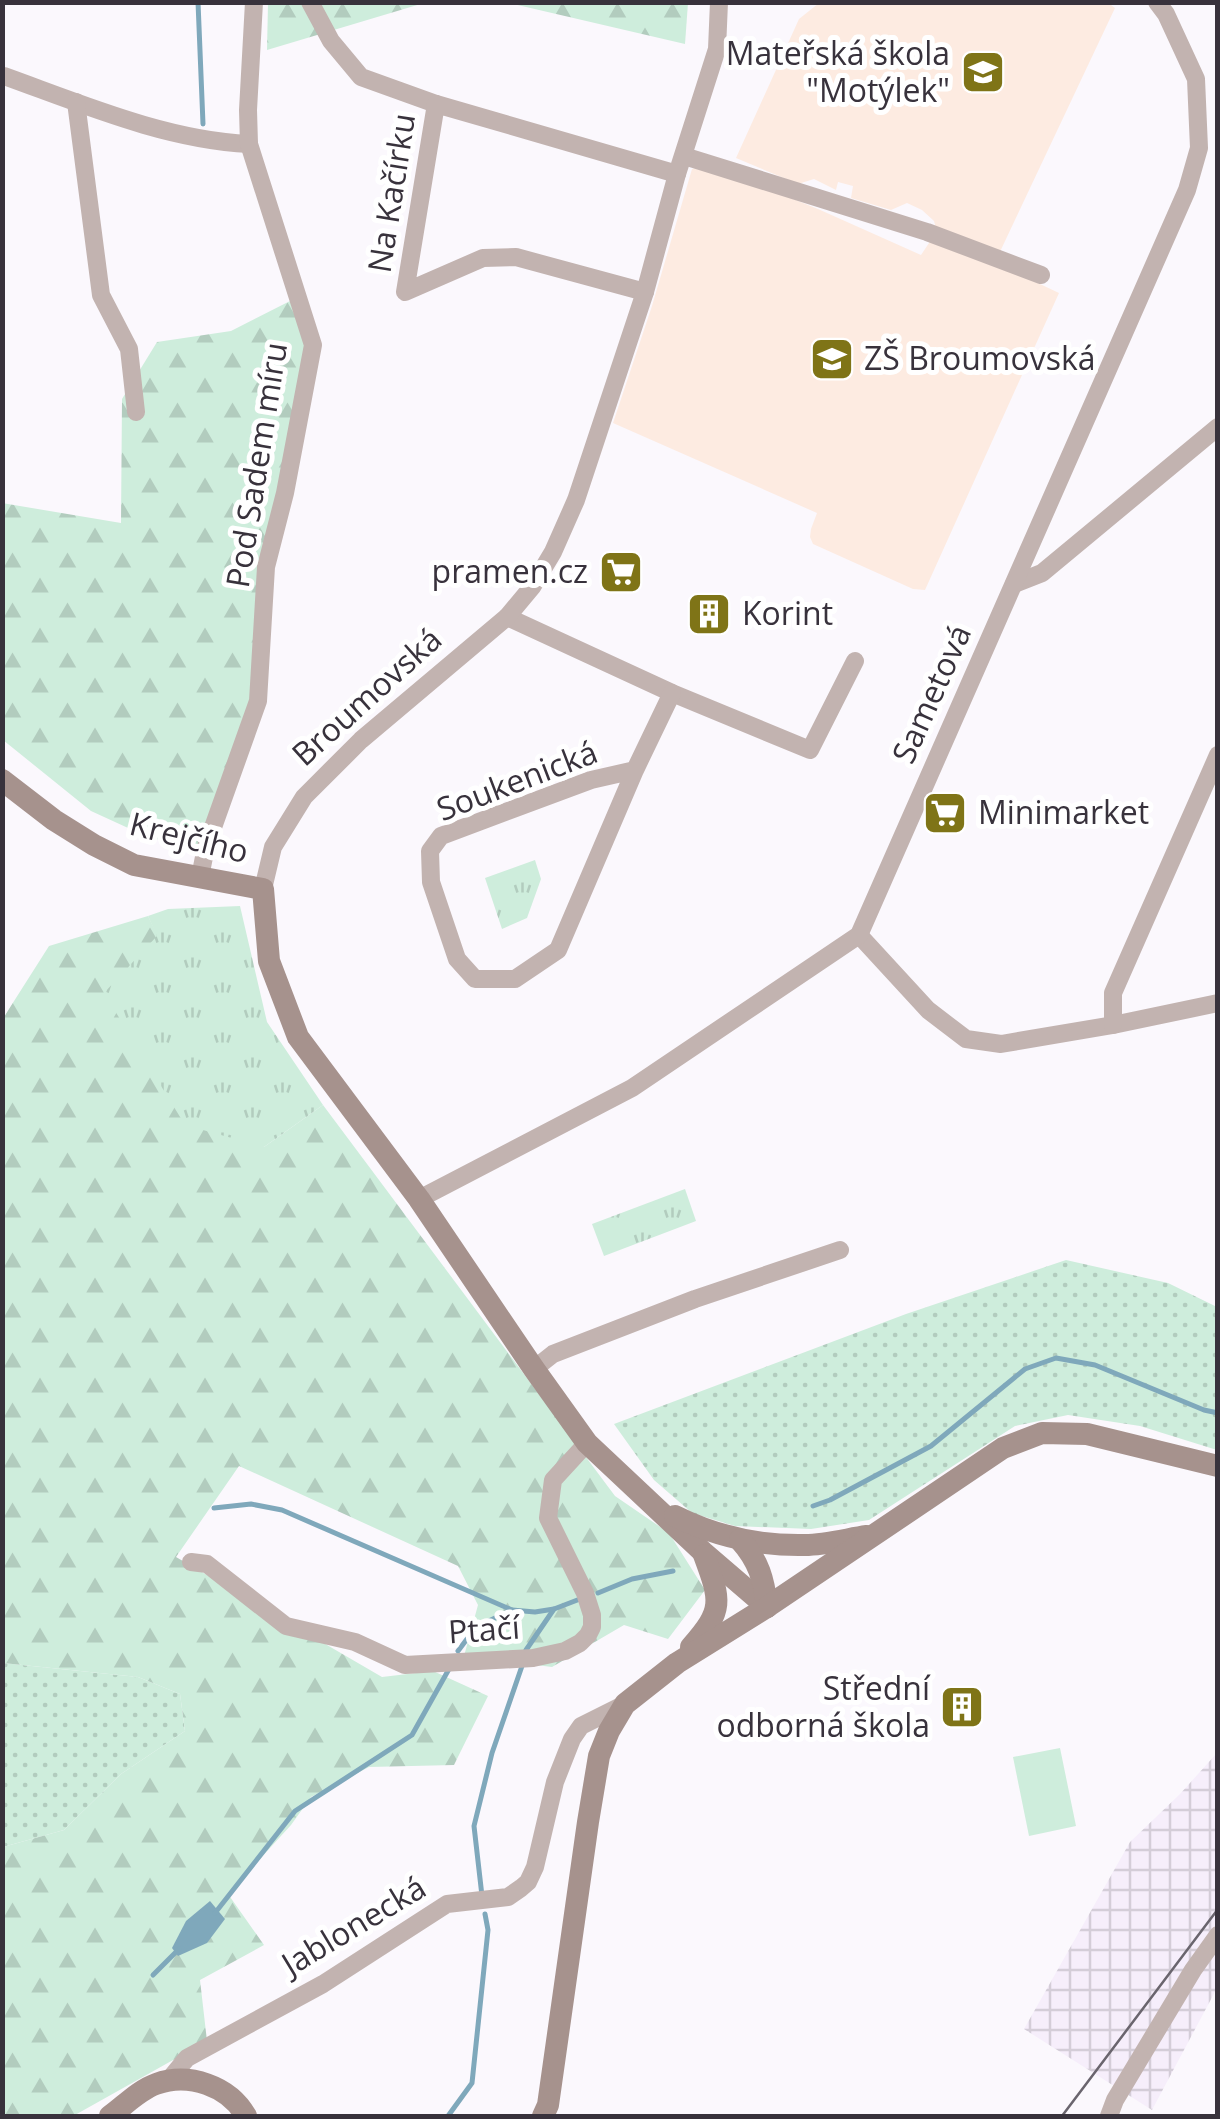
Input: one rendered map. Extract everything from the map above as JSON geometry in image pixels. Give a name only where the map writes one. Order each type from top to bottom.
[{"type":"street","name":"Pod Sadem míru","points":[[200,877],[206,847],[258,701],[266,567],[285,494],[313,345],[249,144],[254,2]]},
{"type":"street","points":[[310,2],[331,41],[361,78],[436,104]]},
{"type":"street","name":"Broumovská","points":[[719,2],[717,48],[645,292],[553,552],[532,587],[506,616],[361,740],[304,797],[273,847],[263,889],[270,961],[298,1037],[419,1199],[587,1443],[767,1607]]},
{"type":"street","name":"Sametová","points":[[858,935],[1187,190],[1199,148],[1196,79],[1157,2]]},
{"type":"street","points":[[4,76],[191,138],[249,144]]},
{"type":"street","points":[[76,102],[101,295],[129,349],[136,412]]},
{"type":"street","name":"Na Kačírku","points":[[645,292],[516,256],[483,258],[405,292],[436,104],[680,165]]},
{"type":"street","points":[[680,165],[927,232],[1041,275]]},
{"type":"street","points":[[1014,584],[1042,574],[1218,427]]},
{"type":"street","points":[[506,616],[672,693],[810,750],[854,661]]},
{"type":"street","name":"Soukenická","points":[[635,770],[592,780],[440,836],[430,852],[432,882],[457,958],[475,979],[515,979],[558,950],[672,693]]},
{"type":"street","points":[[1112,1025],[1113,993],[1218,755]]},
{"type":"street","name":"Krejčího","points":[[2,780],[54,820],[134,865],[263,889]]},
{"type":"street","points":[[419,1199],[632,1088],[858,935],[928,1010],[966,1038],[1001,1044],[1218,1003]]},
{"type":"street","points":[[534,1369],[553,1354],[642,1319],[840,1250]]},
{"type":"street","name":"Jablonecká","points":[[168,2081],[187,2058],[323,1984],[447,1904],[508,1897],[521,1888],[534,1867],[555,1782],[572,1738],[582,1726],[626,1704],[677,1663],[1003,1448],[1042,1433],[1087,1434],[1218,1466]]},
{"type":"street","name":"Ptačí","points":[[191,1562],[207,1564],[286,1626],[354,1642],[406,1665],[533,1658],[566,1651],[588,1635],[592,1615],[548,1518],[553,1480],[587,1443]]},
{"type":"street","name":"Broumovská","points":[[656,1507],[702,1530],[740,1540],[806,1546],[876,1535]]},
{"type":"street","points":[[740,1540],[760,1567],[767,1607]]},
{"type":"street","points":[[677,1663],[713,1620],[716,1585],[703,1552]]},
{"type":"street","name":"Jablonecká","points":[[543,2116],[548,2105],[599,1756],[609,1730],[626,1704]]},
{"type":"street","points":[[1110,2116],[1115,2100],[1192,1970],[1218,1935]]},
{"type":"street","points":[[110,2116],[148,2088],[168,2081],[202,2081],[224,2092],[246,2116]]},
{"type":"shaded area","name":"Mateřská škola \"Motýlek\"","points":[[1107,2],[1115,8],[998,256],[936,229],[934,221],[922,210],[907,203],[891,210],[851,198],[853,186],[838,182],[836,190],[814,179],[798,184],[736,158],[799,19],[819,3]]},
{"type":"shaded area","name":"ZŠ Broumovská","points":[[704,165],[818,209],[921,255],[931,240],[1059,293],[925,590],[913,589],[813,544],[811,529],[817,513],[613,423],[692,169]]},
{"type":"shaded area","points":[[1217,1753],[1217,1988],[1152,2110],[1024,2029],[1130,1842]]},
{"type":"green space","points":[[268,3],[424,3],[267,50]]},
{"type":"green space","points":[[509,3],[688,3],[685,44]]},
{"type":"green space","points":[[292,300],[307,345],[250,707],[198,853],[91,811],[3,740],[2,503],[121,523],[122,399],[157,342],[231,331]]},
{"type":"green space","points":[[535,860],[541,879],[527,918],[502,929],[485,878]]},
{"type":"green space","points":[[240,906],[267,1022],[323,1105],[264,1147],[185,1125],[104,993],[157,936],[148,916],[168,909]]},
{"type":"green space","points":[[148,916],[264,1147],[323,1105],[615,1496],[669,1533],[705,1590],[668,1639],[624,1625],[552,1667],[464,1656],[478,1605],[458,1566],[239,1466],[176,1557],[382,1677],[433,1671],[488,1696],[454,1765],[369,1767],[311,1797],[291,1825],[228,1894],[264,1945],[200,1980],[207,2041],[75,2115],[3,2116],[3,1847],[64,1830],[121,1774],[185,1731],[180,1694],[138,1677],[3,1663],[2,1020],[49,946]]},
{"type":"green space","points":[[685,1189],[696,1221],[604,1256],[592,1224]]},
{"type":"green space","points":[[1066,1260],[1168,1283],[1217,1307],[1217,1450],[1140,1426],[1068,1415],[1015,1426],[869,1520],[811,1529],[735,1526],[692,1513],[654,1480],[614,1424],[906,1314]]},
{"type":"green space","points":[[3,1663],[138,1677],[180,1694],[185,1731],[121,1774],[64,1830],[3,1847]]},
{"type":"green space","points":[[1060,1748],[1076,1826],[1029,1836],[1013,1757]]},
{"type":"water","points":[[210,1901],[225,1919],[207,1943],[178,1956],[172,1948],[186,1921]]},
{"type":"waterway","points":[[198,2],[203,124]]},
{"type":"waterway","points":[[813,1506],[931,1446],[1025,1369],[1056,1358],[1095,1365],[1218,1413]]},
{"type":"waterway","points":[[214,1508],[251,1504],[282,1510],[512,1610]]},
{"type":"waterway","points":[[598,1593],[632,1579],[673,1571]]},
{"type":"waterway","points":[[526,1650],[554,1609],[580,1599]]},
{"type":"waterway","points":[[458,1651],[476,1627],[512,1610],[554,1609]]},
{"type":"waterway","points":[[482,1896],[474,1826],[492,1753],[522,1666]]},
{"type":"waterway","points":[[215,1913],[295,1811],[412,1735],[449,1669]]},
{"type":"waterway","points":[[448,2116],[472,2083],[488,1930],[485,1914]]},
{"type":"waterway","points":[[153,1975],[179,1949]]},
{"type":"tram line","points":[[1062,2116],[1218,1909]]},
{"type":"place","name":"Mateřská škola \"Motýlek\"","points":[[983,72]]},
{"type":"place","name":"ZŠ Broumovská","points":[[832,359]]},
{"type":"place","name":"pramen.cz","points":[[621,572]]},
{"type":"place","name":"Korint","points":[[709,614]]},
{"type":"place","name":"Minimarket","points":[[945,813]]},
{"type":"place","name":"Střední odborná škola","points":[[962,1707]]}]
